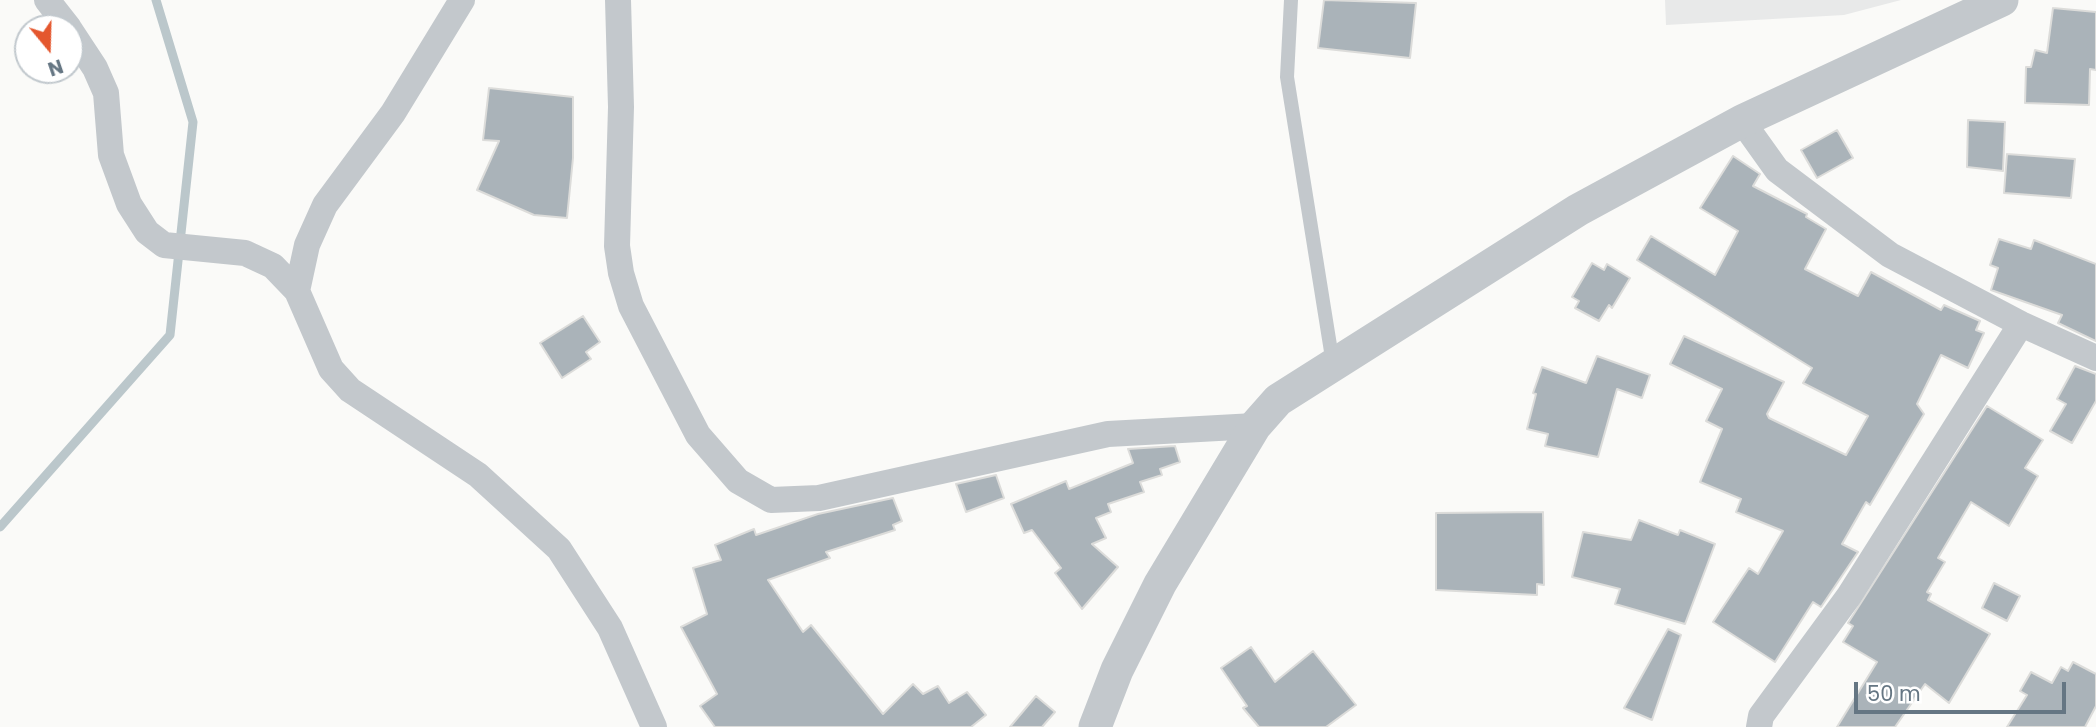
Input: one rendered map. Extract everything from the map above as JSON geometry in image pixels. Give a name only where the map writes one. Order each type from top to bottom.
[{"type":"street","points":[[47,0],[58,14]]},
{"type":"street","points":[[297,291],[307,245],[325,205],[393,113],[462,0]]},
{"type":"street","points":[[618,0],[621,107],[617,246],[621,273],[631,306],[698,435],[738,481],[771,500],[819,498],[1108,435],[1255,426]]},
{"type":"street","points":[[1095,727],[1117,670],[1160,584],[1255,426],[1278,400],[1578,210],[1742,121],[2002,0]]},
{"type":"street","points":[[84,52],[106,93],[111,155],[129,204],[147,232],[164,245],[198,250],[233,250],[263,258],[297,291],[331,369],[350,390],[478,475],[559,549],[610,628],[654,727]]},
{"type":"street","points":[[1742,121],[1777,170],[1890,255],[2021,324],[2096,358]]},
{"type":"street","points":[[1759,727],[1761,716],[1849,596],[2021,324]]},
{"type":"lane","points":[[1291,0],[1287,77],[1334,365]]},
{"type":"shaded area","points":[[1665,0],[1901,0],[1844,15],[1666,25]]},
{"type":"building","points":[[1324,0],[1416,3],[1410,58],[1318,48]]},
{"type":"building","points":[[2053,8],[2096,12],[2096,70],[2090,69],[2089,105],[2025,103],[2026,67],[2031,67],[2035,50],[2047,53]]},
{"type":"building","points":[[489,88],[573,97],[573,158],[567,218],[534,215],[477,190],[499,141],[483,140]]},
{"type":"building","points":[[1968,120],[2005,122],[2003,171],[1967,167]]},
{"type":"building","points":[[1837,130],[1853,158],[1817,178],[1801,150]]},
{"type":"building","points":[[2007,154],[2075,159],[2071,198],[2004,193]]},
{"type":"building","points":[[1733,156],[1760,174],[1753,186],[1807,214],[1806,217],[1826,229],[1805,269],[1858,296],[1871,272],[1941,310],[1944,305],[1980,321],[1976,330],[1984,333],[1968,368],[1941,355],[1917,404],[1924,414],[1870,505],[1866,502],[1842,544],[1858,552],[1821,607],[1813,602],[1775,662],[1713,622],[1749,568],[1758,574],[1783,531],[1736,512],[1741,499],[1700,482],[1722,429],[1706,421],[1722,389],[1670,364],[1684,336],[1784,382],[1767,414],[1769,418],[1846,455],[1868,416],[1803,383],[1812,368],[1637,260],[1651,236],[1715,275],[1738,231],[1700,208]]},
{"type":"building","points":[[1999,239],[2031,249],[2034,240],[2096,264],[2096,341],[2058,323],[2062,315],[1991,290],[1998,268],[1990,265]]},
{"type":"building","points":[[1592,263],[1604,270],[1607,264],[1630,278],[1612,308],[1609,305],[1599,321],[1575,308],[1579,301],[1572,297]]},
{"type":"building","points":[[583,316],[600,342],[586,352],[591,359],[562,378],[540,343]]},
{"type":"building","points":[[1597,356],[1650,375],[1642,398],[1617,389],[1598,457],[1545,446],[1548,434],[1527,429],[1536,394],[1533,393],[1542,367],[1586,383]]},
{"type":"building","points":[[2075,366],[2096,374],[2096,401],[2072,443],[2050,431],[2066,404],[2057,399]]},
{"type":"building","points":[[1987,406],[2043,440],[2025,468],[2038,476],[2009,526],[1971,502],[1938,558],[1945,562],[1927,592],[1931,594],[1928,600],[1990,634],[1949,703],[1925,684],[1895,727],[1837,727],[1877,662],[1843,642],[1853,626],[1848,623]]},
{"type":"building","points":[[1175,446],[1180,462],[1160,469],[1162,475],[1140,482],[1144,492],[1108,504],[1111,512],[1096,518],[1106,538],[1092,544],[1118,567],[1082,609],[1055,573],[1061,568],[1032,530],[1024,533],[1011,504],[1066,481],[1069,489],[1133,463],[1128,449]]},
{"type":"building","points":[[996,475],[1004,498],[966,512],[956,484]]},
{"type":"building","points":[[893,498],[902,521],[893,525],[895,530],[826,552],[830,558],[768,580],[803,632],[811,625],[883,714],[913,684],[923,694],[938,686],[949,703],[967,692],[986,715],[971,727],[715,727],[700,706],[717,694],[681,627],[707,614],[693,568],[721,560],[715,545],[754,529],[756,535],[818,514]]},
{"type":"building","points":[[1543,512],[1544,585],[1537,584],[1537,595],[1436,590],[1436,513]]},
{"type":"building","points":[[1639,520],[1678,535],[1680,530],[1715,544],[1685,624],[1615,604],[1620,589],[1572,577],[1583,532],[1631,540]]},
{"type":"building","points":[[1994,583],[2020,596],[2007,621],[1982,608]]},
{"type":"building","points":[[1668,629],[1681,635],[1652,720],[1624,708]]},
{"type":"building","points":[[1251,647],[1275,682],[1313,651],[1356,705],[1326,727],[1259,727],[1243,708],[1247,706],[1221,668]]},
{"type":"building","points":[[2073,662],[2096,674],[2096,706],[2085,727],[2007,727],[2027,695],[2020,691],[2031,672],[2052,683],[2061,667],[2068,671]]},
{"type":"building","points":[[1036,696],[1055,712],[1042,727],[1010,727]]},
{"type":"waterway","points":[[0,527],[170,335],[193,122],[156,0]]}]
